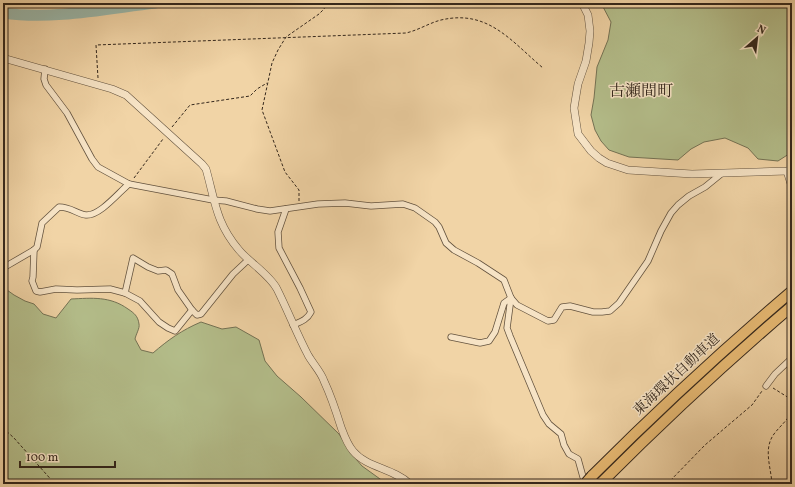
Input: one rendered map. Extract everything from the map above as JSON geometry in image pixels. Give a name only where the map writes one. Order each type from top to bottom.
[{"type":"highway","name":"東海環状自動車道","points":[[595,482],[632,436],[709,364],[792,291]]},
{"type":"highway","name":"東海環状自動車道","points":[[585,484],[595,482],[792,306]]},
{"type":"highway","points":[[607,484],[674,411]]},
{"type":"street","points":[[582,3],[588,16],[590,31],[586,61],[578,84],[574,108],[578,134],[599,158],[628,170],[692,174],[789,170],[792,187]]},
{"type":"street","points":[[3,58],[98,84],[126,95],[168,132],[206,170],[217,213],[225,230],[248,260],[266,275],[276,287],[311,361],[324,379],[344,433],[352,450],[361,460],[400,476],[410,484]]},
{"type":"street","points":[[45,69],[44,80],[46,85],[67,113],[94,162],[106,172],[130,184],[213,200],[226,201],[257,209],[286,209],[318,204],[345,203],[371,206],[403,204],[415,208],[435,222],[439,227],[446,243],[454,250],[478,263],[504,280],[511,298],[517,306],[548,321],[554,320],[562,307],[570,306],[593,312],[610,310],[619,303],[648,261],[661,231],[671,213],[689,196],[705,187],[721,174]]},
{"type":"street","points":[[3,268],[37,247],[42,224],[59,207],[67,207],[86,215],[94,214],[130,184]]},
{"type":"street","points":[[286,209],[278,232],[280,248],[310,312],[309,317],[293,325]]},
{"type":"street","points":[[34,250],[32,281],[36,291],[40,292],[56,289],[110,290],[126,293],[140,301],[159,322],[175,331],[192,310]]},
{"type":"street","points":[[126,293],[133,258],[148,267],[158,271],[166,270],[172,274],[178,290],[192,310],[197,315],[201,314],[233,274],[248,260]]},
{"type":"street","points":[[451,337],[480,343],[489,341],[495,332],[504,303],[511,298]]},
{"type":"street","points":[[511,298],[507,328],[543,415],[549,424],[562,434],[564,445],[569,454],[578,459],[583,477],[595,482]]},
{"type":"street","points":[[766,386],[775,374],[792,358]]},
{"type":"path","points":[[299,207],[299,190],[285,172],[262,110],[272,63],[278,50],[286,37],[324,9],[327,3]]},
{"type":"path","points":[[98,84],[96,45],[406,33],[415,31],[441,20],[464,18],[488,23],[498,29],[543,68]]},
{"type":"path","points":[[130,184],[190,105],[250,96],[257,89],[267,83]]},
{"type":"path","points":[[667,484],[705,445],[752,405],[766,386],[782,392],[789,398],[792,404]]},
{"type":"path","points":[[772,484],[768,454],[769,442],[792,411]]},
{"type":"path","points":[[3,428],[14,438],[55,484]]},
{"type":"green space","points":[[601,3],[792,3],[792,152],[778,161],[758,159],[748,148],[725,138],[704,142],[691,149],[678,160],[629,157],[609,150],[601,141],[595,130],[591,115],[597,67],[608,40],[611,22]]},
{"type":"green space","points":[[3,289],[25,301],[34,304],[43,314],[56,318],[71,299],[101,299],[114,302],[128,309],[135,315],[138,319],[139,326],[135,339],[141,350],[153,353],[188,328],[201,322],[222,329],[236,327],[259,340],[265,361],[277,376],[339,434],[350,452],[362,466],[387,484],[3,484]]},
{"type":"waterway","points":[[3,13],[22,15],[79,13],[155,3]]},
{"type":"district","name":"古瀬間町","points":[[641,92]]}]
